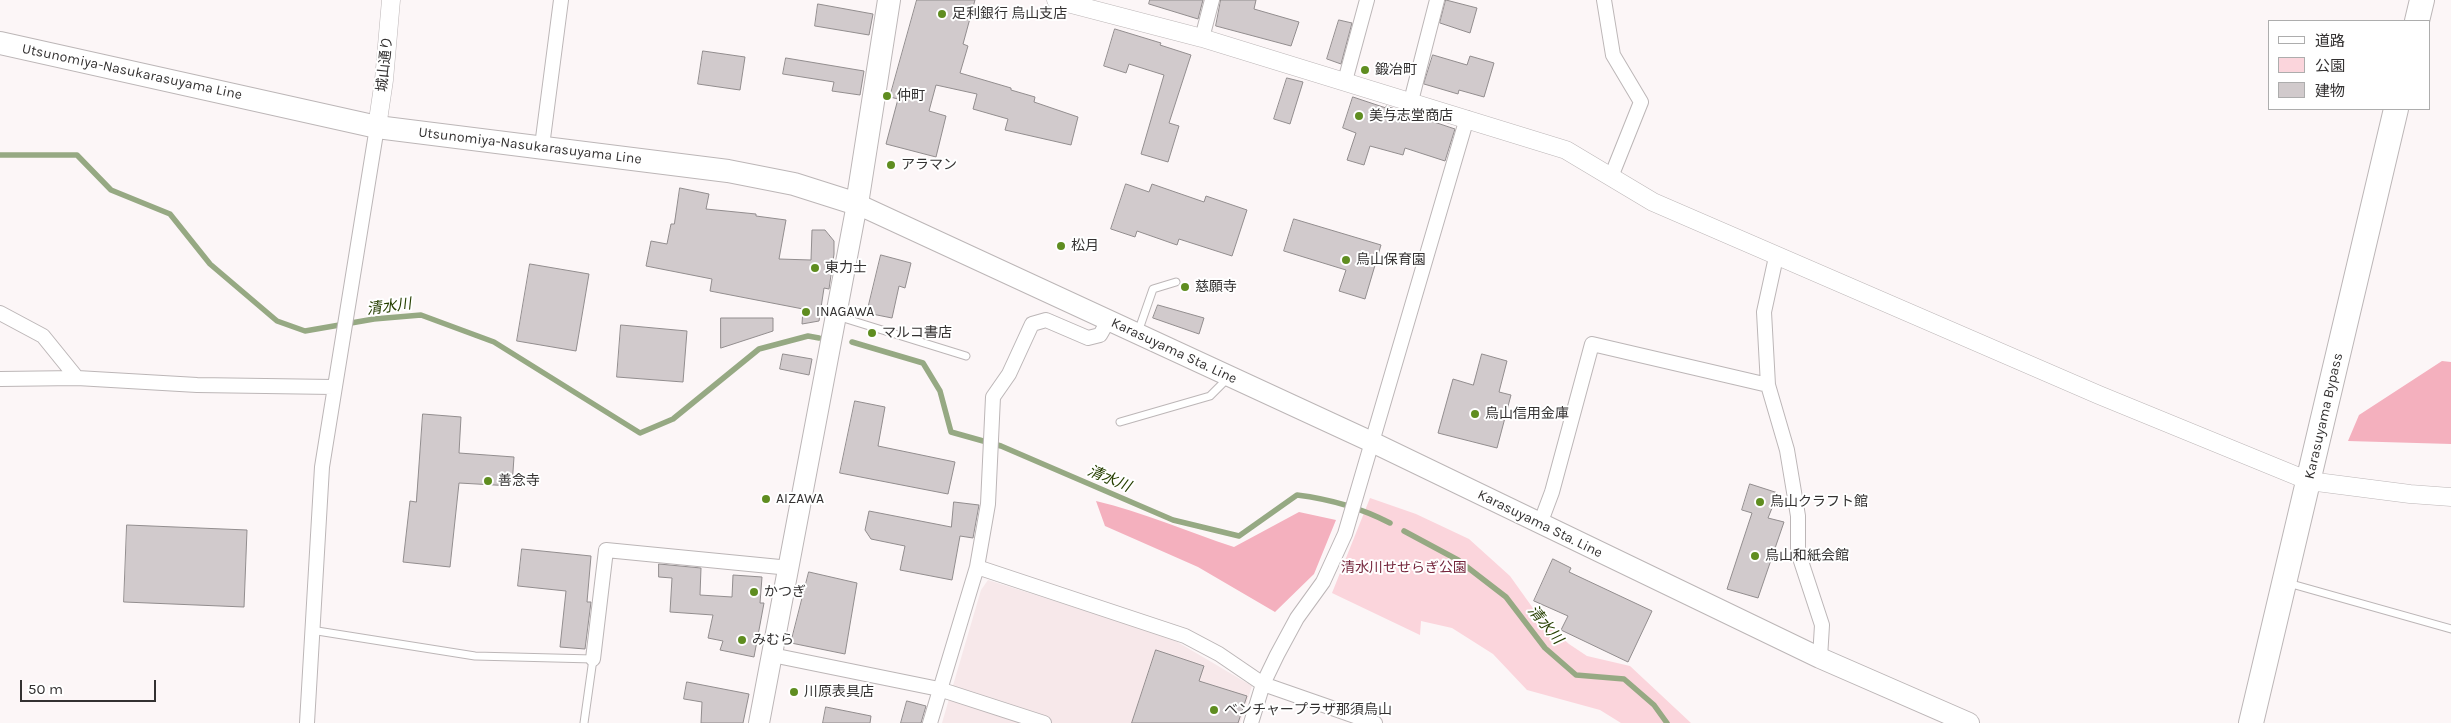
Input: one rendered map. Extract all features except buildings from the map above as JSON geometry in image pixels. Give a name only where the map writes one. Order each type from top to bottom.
[{"type":"highway","points":[[2417,20],[2422,0]]},
{"type":"highway","name":"Karasuyama Bypass","points":[[2250,723],[2309,482],[2396,110]]},
{"type":"main road","points":[[759,723],[838,316],[889,0]]},
{"type":"main road","name":"Utsunomiya-Nasukarasuyama Line","points":[[0,44],[377,127],[728,170],[794,184],[857,204]]},
{"type":"main road","name":"Karasuyama Sta. Line","points":[[857,204],[1374,443],[1820,658],[1969,723]]},
{"type":"street","name":"城山通り","points":[[377,127],[384,80],[391,0]]},
{"type":"street","points":[[542,146],[562,0]]},
{"type":"street","points":[[1056,0],[1202,38],[1468,118],[1566,150],[1653,202],[2099,395],[2309,482],[2451,497]]},
{"type":"street","points":[[1202,38],[1212,0]]},
{"type":"street","points":[[1345,82],[1368,0]]},
{"type":"street","points":[[1411,101],[1437,0]]},
{"type":"street","points":[[1604,0],[1613,55],[1641,102],[1611,177]]},
{"type":"street","points":[[1251,723],[1263,684],[1298,618],[1323,582],[1351,517],[1468,118]]},
{"type":"street","points":[[307,723],[322,467],[333,387],[377,127]]},
{"type":"street","points":[[1776,256],[1764,312],[1768,385],[1787,450],[1798,516],[1798,552],[1822,625],[1820,658]]},
{"type":"street","points":[[0,313],[43,336],[77,378]]},
{"type":"street","points":[[930,723],[977,567],[988,504],[993,397],[1009,374],[1032,324],[1046,320],[1088,338],[1100,335],[1108,320]]},
{"type":"street","points":[[1540,524],[1552,492],[1592,344],[1768,385]]},
{"type":"street","points":[[0,379],[77,378],[197,386],[333,387]]},
{"type":"street","points":[[593,659],[606,550],[790,568]]},
{"type":"street","points":[[977,567],[1185,636],[1219,654],[1263,684],[1375,723]]},
{"type":"street","points":[[772,655],[939,688],[1044,723]]},
{"type":"lane","points":[[1137,334],[1153,289],[1176,282]]},
{"type":"lane","points":[[838,316],[966,356]]},
{"type":"lane","points":[[1120,422],[1210,396],[1229,377]]},
{"type":"lane","points":[[2284,582],[2451,629]]},
{"type":"lane","points":[[311,630],[475,656],[593,659],[584,723]]},
{"type":"shaded area","points":[[2442,361],[2451,362],[2451,444],[2348,441],[2359,415]]},
{"type":"shaded area","points":[[1096,501],[1148,516],[1234,547],[1299,512],[1336,520],[1314,574],[1275,612],[1198,567],[1105,526]]},
{"type":"shaded area","points":[[988,580],[1169,637],[1252,686],[1240,723],[942,723],[981,590]]},
{"type":"green space","name":"清水川せせらぎ公園","points":[[1370,498],[1416,514],[1469,539],[1510,576],[1540,618],[1569,644],[1587,656],[1630,666],[1691,723],[1621,723],[1600,710],[1527,690],[1493,654],[1452,628],[1421,621],[1420,635],[1332,593]]},
{"type":"waterway","name":"清水川","points":[[0,155],[77,155],[111,190],[170,214],[210,264],[277,321],[305,331],[374,319],[421,315],[494,342],[640,433],[673,419],[759,349],[808,336],[819,338]]},
{"type":"waterway","name":"清水川","points":[[852,342],[923,363],[940,391],[951,432],[1001,446],[1173,520],[1239,536],[1297,495],[1345,505],[1390,523]]},
{"type":"waterway","name":"清水川","points":[[1404,531],[1458,560],[1506,597],[1545,648],[1576,675],[1624,679],[1654,705],[1667,723]]},
{"type":"place","name":"足利銀行 烏山支店","points":[[942,14]]},
{"type":"place","name":"鍛冶町","points":[[1365,70]]},
{"type":"place","name":"仲町","points":[[887,96]]},
{"type":"place","name":"美与志堂商店","points":[[1359,116]]},
{"type":"place","name":"アラマン","points":[[891,165]]},
{"type":"place","name":"松月","points":[[1061,246]]},
{"type":"place","name":"烏山保育園","points":[[1346,260]]},
{"type":"place","name":"東力士","points":[[815,268]]},
{"type":"place","name":"慈願寺","points":[[1185,287]]},
{"type":"place","name":"INAGAWA","points":[[806,312]]},
{"type":"place","name":"マルコ書店","points":[[872,333]]},
{"type":"place","name":"烏山信用金庫","points":[[1475,414]]},
{"type":"place","name":"善念寺","points":[[488,481]]},
{"type":"place","name":"AIZAWA","points":[[766,499]]},
{"type":"place","name":"烏山クラフト館","points":[[1760,502]]},
{"type":"place","name":"烏山和紙会館","points":[[1755,556]]},
{"type":"place","name":"かつぎ","points":[[754,592]]},
{"type":"place","name":"みむら","points":[[742,640]]},
{"type":"place","name":"川原表具店","points":[[794,692]]},
{"type":"place","name":"ベンチャープラザ那須烏山","points":[[1214,710]]}]
